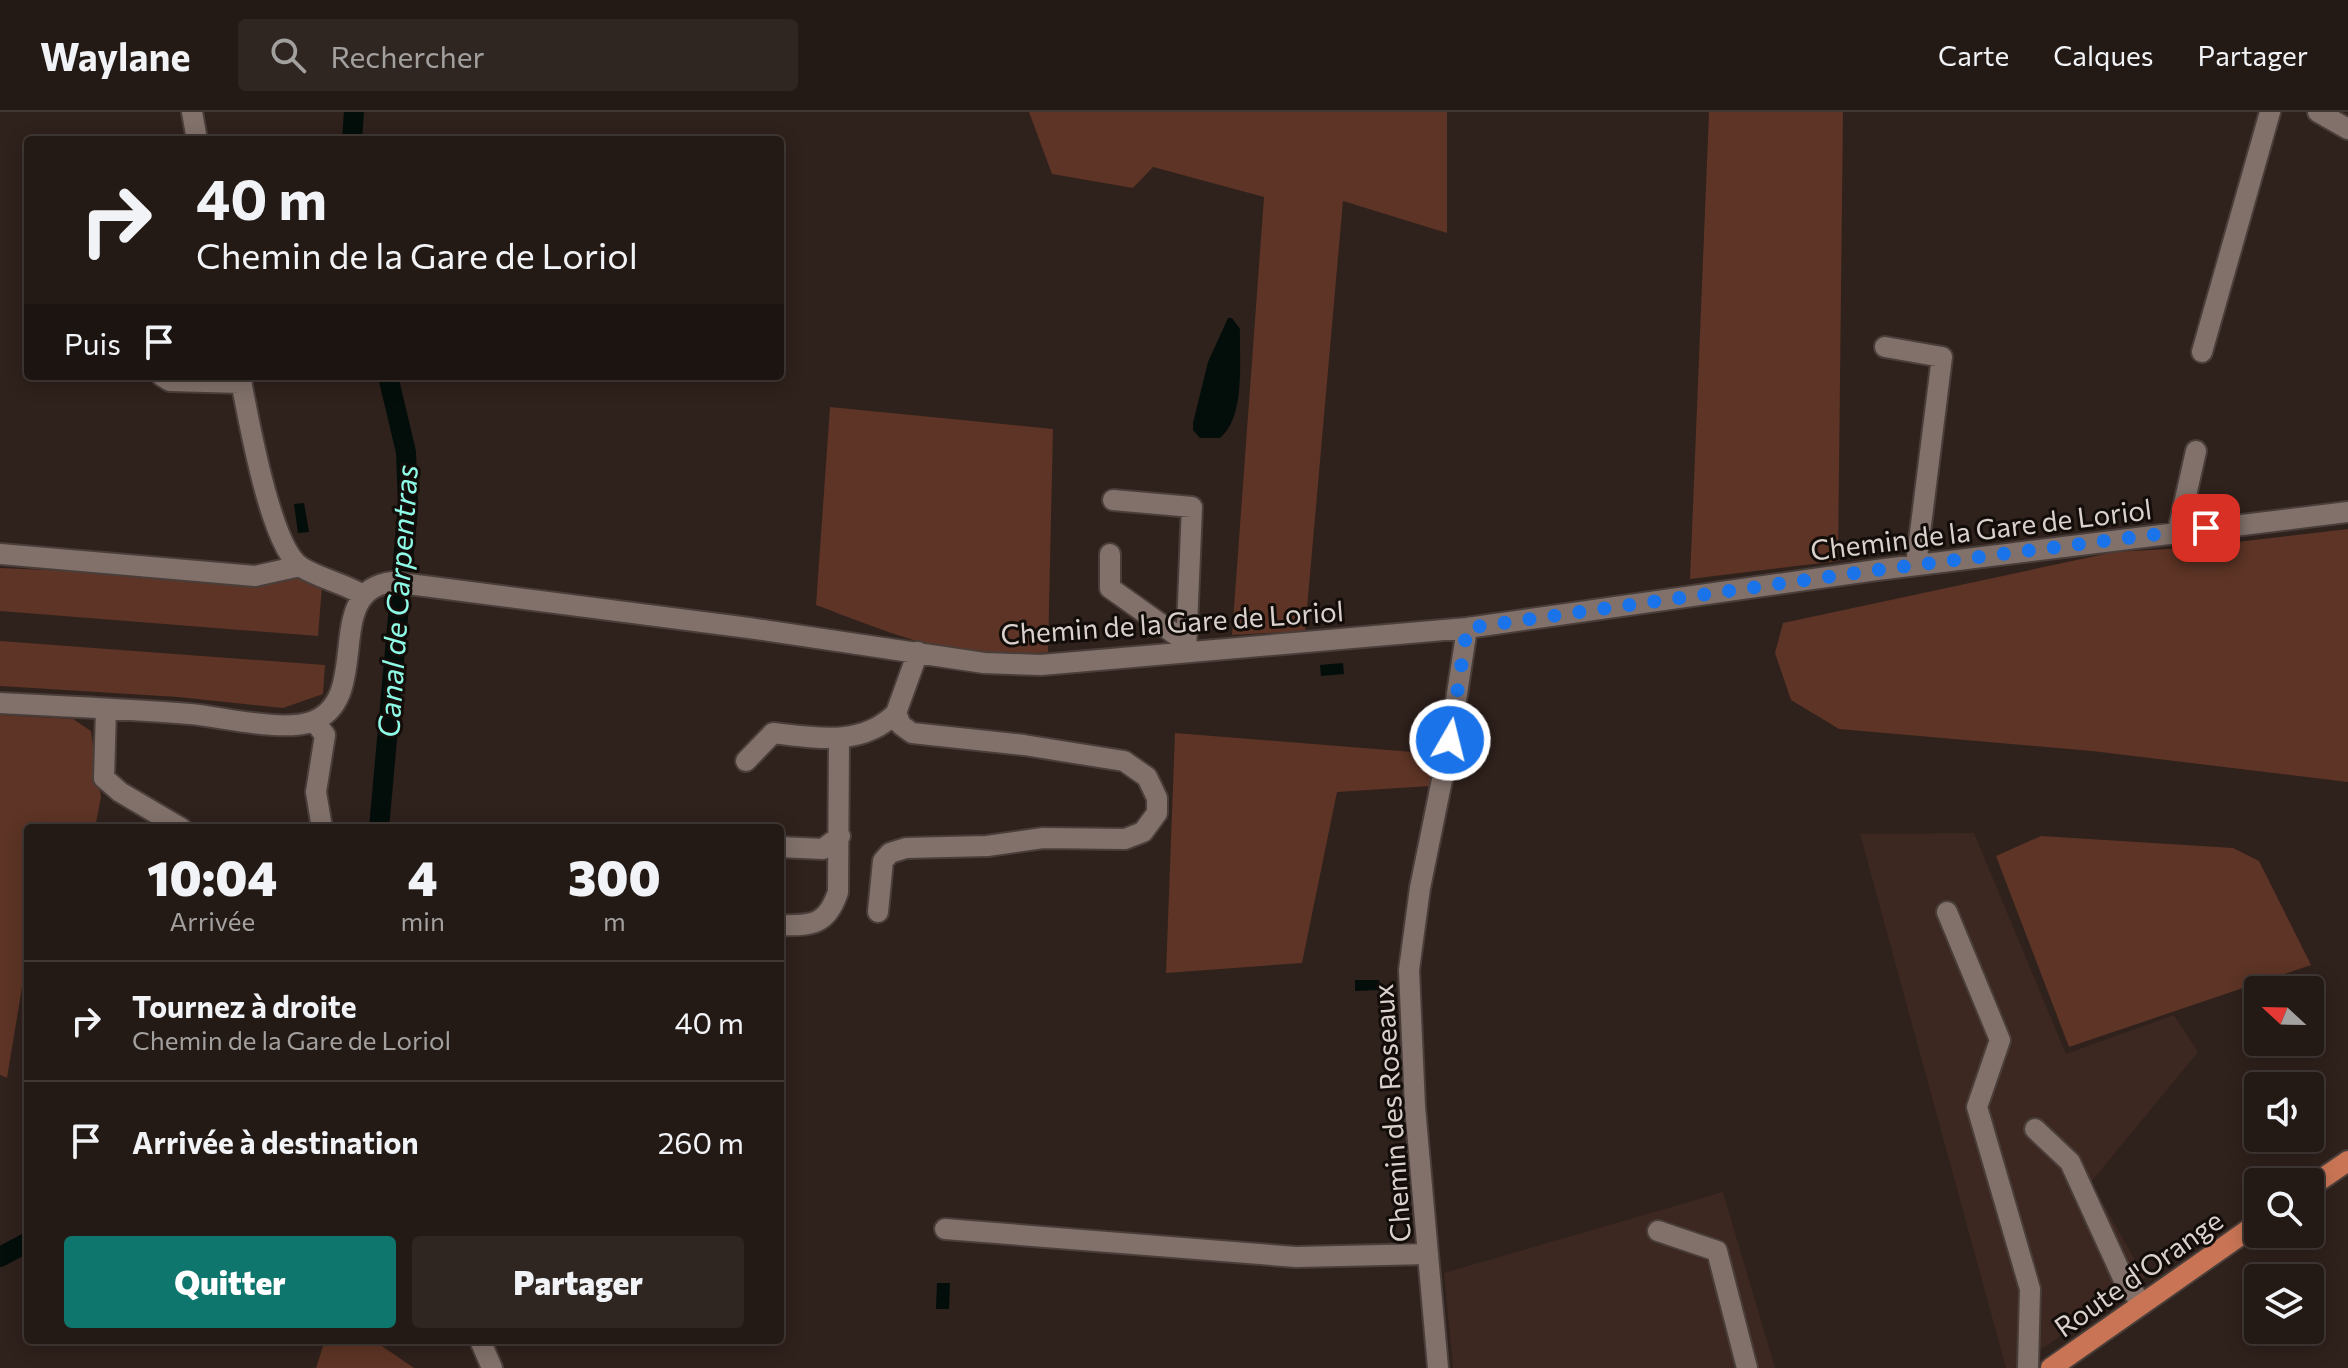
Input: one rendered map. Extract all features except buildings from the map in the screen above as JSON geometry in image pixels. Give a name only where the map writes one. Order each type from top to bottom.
[{"type":"main road","points":[[2324,1177],[2348,1161]]},
{"type":"main road","name":"Route d'Orange","points":[[2051,1368],[2244,1233]]},
{"type":"street","points":[[192,112],[196,136]]},
{"type":"street","points":[[2202,352],[2270,112]]},
{"type":"street","points":[[2318,112],[2348,129]]},
{"type":"street","points":[[1885,347],[1942,357],[1916,565]]},
{"type":"street","points":[[0,703],[295,725],[314,721],[341,694],[354,613],[363,595],[345,584],[300,566],[283,546],[273,518],[241,380],[168,380]]},
{"type":"street","points":[[2178,531],[2196,451]]},
{"type":"street","points":[[1113,500],[1192,507],[1186,646]]},
{"type":"street","name":"Chemin de la Gare de Loriol","points":[[363,595],[381,583],[403,582],[984,663],[1041,665],[1186,646],[1467,628],[1916,565],[2348,512]]},
{"type":"street","points":[[0,554],[255,576],[300,566]]},
{"type":"street","points":[[1110,554],[1110,588],[1186,646]]},
{"type":"street","name":"Chemin des Roseaux","points":[[1438,1368],[1415,1107],[1409,970],[1420,888],[1448,750],[1467,628]]},
{"type":"street","points":[[746,761],[773,733],[839,740],[884,725],[896,713],[918,652]]},
{"type":"street","points":[[106,709],[104,778],[120,792],[174,824]]},
{"type":"street","points":[[878,912],[883,861],[890,853],[906,848],[987,846],[1043,838],[1125,839],[1143,832],[1157,813],[1157,798],[1147,777],[1124,761],[1024,745],[912,733],[901,725],[896,713]]},
{"type":"street","points":[[314,721],[325,735],[316,792],[321,824]]},
{"type":"street","points":[[784,925],[820,920],[831,910],[838,892],[839,740]]},
{"type":"street","points":[[784,847],[823,849],[840,836]]},
{"type":"street","points":[[1947,912],[2000,1040],[1977,1107],[2030,1289],[2028,1368]]},
{"type":"street","points":[[2035,1129],[2070,1162],[2123,1278],[2142,1304]]},
{"type":"street","points":[[945,1229],[1296,1257],[1428,1254]]},
{"type":"street","points":[[1658,1231],[1717,1251],[1747,1368]]},
{"type":"street","points":[[482,1344],[492,1368]]},
{"type":"shaded area","points":[[1029,112],[1447,112],[1447,233],[1343,201],[1305,631],[1232,635],[1264,197],[1153,167],[1133,188],[1052,174]]},
{"type":"shaded area","points":[[1709,112],[1843,112],[1838,561],[1690,579]]},
{"type":"shaded area","points":[[1228,318],[1232,318],[1240,329],[1239,387],[1234,416],[1220,438],[1200,438],[1193,430],[1193,423],[1208,362]]},
{"type":"shaded area","points":[[830,407],[1053,429],[1048,652],[985,654],[956,650],[902,636],[816,605]]},
{"type":"shaded area","points":[[304,503],[309,532],[298,533],[294,504]]},
{"type":"shaded area","points":[[2348,529],[2348,782],[2092,751],[1839,729],[1791,700],[1775,653],[1783,623],[2114,552],[2187,548]]},
{"type":"shaded area","points":[[0,568],[281,580],[297,577],[322,587],[318,636],[0,611]]},
{"type":"shaded area","points":[[0,641],[325,665],[323,694],[283,708],[178,697],[0,686]]},
{"type":"shaded area","points":[[1343,663],[1344,674],[1321,676],[1320,665]]},
{"type":"shaded area","points":[[0,715],[73,719],[91,731],[101,797],[96,824],[24,824],[24,975],[7,1078],[0,1075]]},
{"type":"shaded area","points":[[1175,733],[1438,754],[1430,786],[1337,792],[1302,963],[1166,973]]},
{"type":"shaded area","points":[[1974,833],[2066,1054],[2174,1015],[2198,1052],[2091,1182],[2145,1278],[2014,1368],[2006,1368],[1860,834]]},
{"type":"shaded area","points":[[2041,836],[2233,848],[2259,861],[2311,965],[2279,976],[2244,976],[2244,988],[2069,1047],[1996,856]]},
{"type":"shaded area","points":[[1355,980],[1379,980],[1380,990],[1355,991]]},
{"type":"shaded area","points":[[1723,1192],[1775,1368],[1453,1368],[1444,1273]]},
{"type":"shaded area","points":[[937,1283],[950,1283],[949,1309],[936,1309]]},
{"type":"shaded area","points":[[324,1344],[379,1344],[414,1368],[316,1368]]},
{"type":"waterway","name":"Canal de Carpentras","points":[[352,136],[354,112]]},
{"type":"waterway","name":"Canal de Carpentras","points":[[379,824],[408,506],[406,452],[389,380]]},
{"type":"waterway","name":"Canal de Carpentras","points":[[0,1257],[24,1244]]},
{"type":"route","points":[[1450,740],[1467,628],[1666,598],[2206,528]]}]
